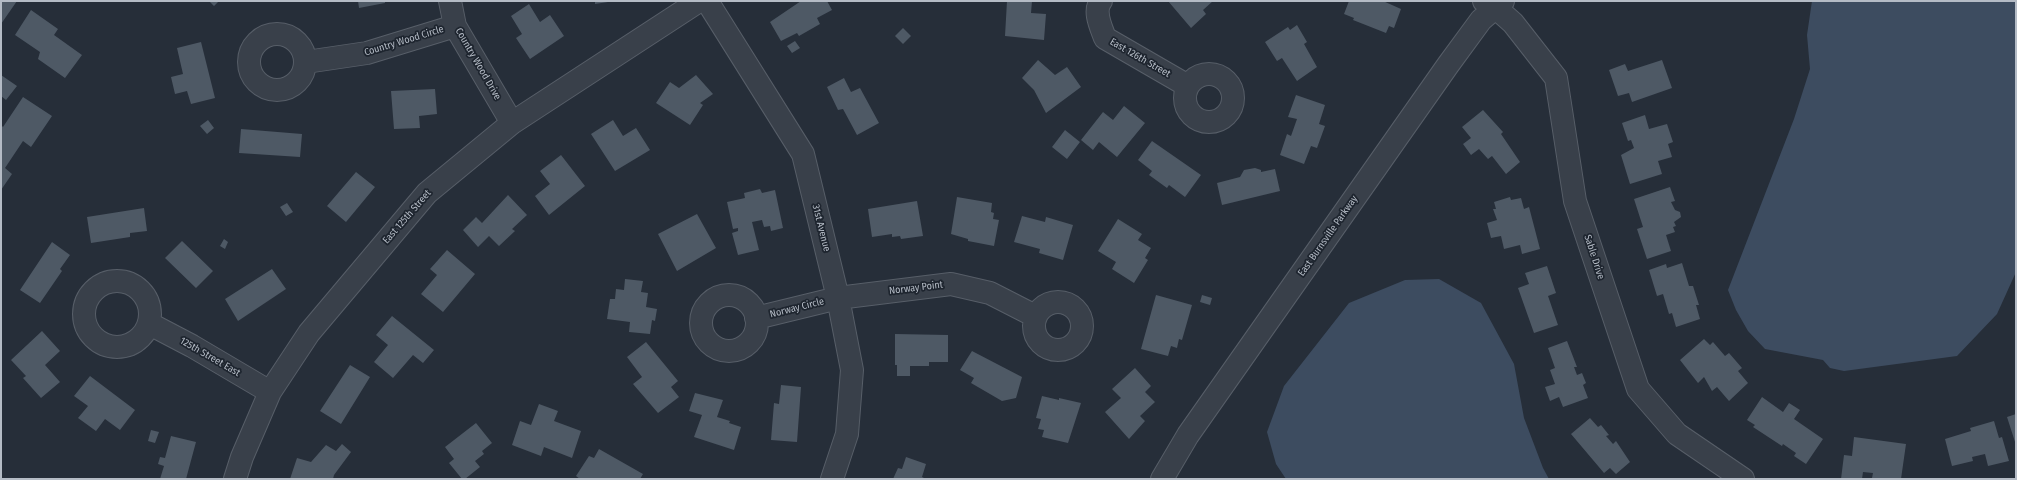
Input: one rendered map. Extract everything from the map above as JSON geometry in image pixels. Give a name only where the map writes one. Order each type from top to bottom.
[{"type":"street","name":"Country Wood Drive","points":[[450,1],[455,26],[512,123]]},
{"type":"street","name":"East 125th Street","points":[[235,479],[242,457],[270,392],[309,333],[427,193],[512,123],[699,1]]},
{"type":"street","name":"31st Avenue","points":[[707,1],[803,154],[838,298],[852,370],[847,434],[832,479]]},
{"type":"street","name":"East 126th Street","points":[[1101,1],[1098,4],[1097,13],[1104,38],[1188,86]]},
{"type":"street","name":"East Burnsville Parkway","points":[[1162,479],[1188,435],[1448,65],[1494,3]]},
{"type":"street","name":"Sable Drive","points":[[1494,3],[1513,23],[1556,78],[1576,201],[1638,389],[1677,434],[1743,479]]},
{"type":"street","name":"Country Wood Circle","points":[[306,62],[367,53],[455,26]]},
{"type":"street","name":"Norway Point","points":[[838,298],[951,284],[990,293],[1036,316]]},
{"type":"street","name":"Norway Circle","points":[[756,318],[838,298]]},
{"type":"street","name":"125th Street East","points":[[150,324],[192,346],[270,392]]},
{"type":"water","points":[[1812,1],[2016,1],[2016,272],[1997,314],[1957,356],[1844,371],[1830,368],[1823,360],[1765,349],[1748,331],[1736,310],[1728,290],[1794,119],[1810,69],[1807,35]]},
{"type":"water","points":[[1439,279],[1481,303],[1514,364],[1524,418],[1543,468],[1549,479],[1286,479],[1276,464],[1267,432],[1284,386],[1349,303],[1405,280]]},
{"type":"building","points":[[1,1],[17,1],[1,24]]},
{"type":"building","points":[[209,1],[219,1],[214,6]]},
{"type":"building","points":[[358,1],[385,1],[385,3],[359,8]]},
{"type":"building","points":[[595,1],[608,1],[608,2],[595,4]]},
{"type":"building","points":[[801,1],[827,1],[832,10],[817,18],[820,24],[799,36],[797,33],[781,41],[770,22]]},
{"type":"building","points":[[1007,1],[1032,1],[1031,13],[1046,14],[1044,40],[1005,36]]},
{"type":"building","points":[[1168,1],[1213,1],[1203,10],[1206,14],[1191,28]]},
{"type":"building","points":[[1349,1],[1383,1],[1401,9],[1394,28],[1389,26],[1386,33],[1353,20],[1354,18],[1344,14]]},
{"type":"building","points":[[529,4],[540,22],[550,15],[564,36],[530,59],[516,38],[522,34],[511,16]]},
{"type":"building","points":[[31,10],[58,29],[54,35],[82,55],[65,78],[38,59],[40,52],[15,35]]},
{"type":"building","points":[[1297,25],[1307,42],[1304,44],[1317,67],[1297,81],[1282,58],[1277,61],[1265,42],[1288,27],[1290,30]]},
{"type":"building","points":[[903,28],[911,36],[903,44],[895,36]]},
{"type":"building","points":[[795,41],[800,48],[792,53],[787,46]]},
{"type":"building","points":[[201,42],[215,98],[191,104],[187,91],[175,94],[171,77],[183,74],[177,48]]},
{"type":"building","points":[[1038,60],[1055,75],[1067,67],[1081,87],[1046,113],[1034,90],[1022,78]]},
{"type":"building","points":[[1662,60],[1672,88],[1632,102],[1629,93],[1618,96],[1609,70],[1625,64],[1628,71]]},
{"type":"building","points":[[1,75],[17,86],[6,100],[1,96]]},
{"type":"building","points":[[696,75],[713,94],[700,103],[703,105],[690,125],[656,103],[670,82],[679,88]]},
{"type":"building","points":[[844,78],[851,92],[860,88],[879,123],[857,135],[843,109],[838,110],[827,87]]},
{"type":"building","points":[[435,89],[437,114],[419,116],[420,128],[394,129],[391,91]]},
{"type":"building","points":[[1296,95],[1325,105],[1319,124],[1325,126],[1317,148],[1311,146],[1304,164],[1280,155],[1287,134],[1291,136],[1297,119],[1288,117]]},
{"type":"building","points":[[23,97],[52,116],[31,147],[23,141],[5,168],[12,174],[1,190],[1,125],[3,127]]},
{"type":"building","points":[[1124,106],[1145,123],[1117,157],[1099,142],[1093,150],[1081,140],[1103,112],[1113,120]]},
{"type":"building","points":[[1483,110],[1503,132],[1501,134],[1520,162],[1506,174],[1492,156],[1488,159],[1479,149],[1471,155],[1463,144],[1471,138],[1462,127]]},
{"type":"building","points":[[1645,115],[1649,129],[1667,124],[1673,142],[1668,144],[1672,157],[1658,161],[1662,174],[1630,184],[1621,155],[1634,148],[1631,140],[1628,141],[1622,123]]},
{"type":"building","points":[[208,120],[214,128],[207,134],[200,126]]},
{"type":"building","points":[[613,120],[623,136],[636,128],[650,150],[615,171],[591,134]]},
{"type":"building","points":[[241,129],[302,134],[300,157],[239,153]]},
{"type":"building","points":[[1065,130],[1080,142],[1067,159],[1052,147]]},
{"type":"building","points":[[1152,141],[1201,175],[1185,197],[1169,185],[1167,188],[1149,175],[1152,171],[1138,160]]},
{"type":"building","points":[[561,155],[585,186],[549,215],[535,196],[550,184],[540,171]]},
{"type":"building","points":[[1255,168],[1261,170],[1261,172],[1275,169],[1280,191],[1222,205],[1217,183],[1240,177],[1244,170]]},
{"type":"building","points":[[356,172],[375,187],[346,222],[327,206]]},
{"type":"building","points":[[1670,187],[1675,201],[1671,202],[1675,210],[1680,212],[1681,217],[1674,222],[1676,226],[1673,227],[1675,232],[1666,235],[1671,251],[1647,259],[1637,229],[1643,227],[1634,199]]},
{"type":"building","points":[[760,189],[762,193],[775,190],[783,228],[771,231],[770,226],[764,227],[762,220],[752,222],[759,250],[738,255],[732,233],[738,231],[738,228],[733,229],[727,202],[745,198],[744,193]]},
{"type":"building","points":[[508,195],[527,215],[512,229],[515,231],[499,246],[489,236],[478,247],[463,230],[476,217],[482,223]]},
{"type":"building","points":[[957,197],[992,203],[991,212],[994,213],[993,219],[999,220],[994,246],[968,241],[968,239],[951,234]]},
{"type":"building","points":[[1510,197],[1511,200],[1521,198],[1524,209],[1529,207],[1540,249],[1522,254],[1520,245],[1504,249],[1501,236],[1491,238],[1487,223],[1497,220],[1493,209],[1496,209],[1494,202]]},
{"type":"building","points":[[917,201],[923,236],[901,239],[900,236],[892,237],[892,234],[872,237],[868,209]]},
{"type":"building","points":[[287,203],[293,212],[286,216],[280,207]]},
{"type":"building","points":[[144,208],[147,231],[130,233],[130,237],[91,243],[87,217]]},
{"type":"building","points":[[697,214],[716,248],[677,271],[658,234]]},
{"type":"building","points":[[1022,216],[1045,222],[1046,217],[1073,225],[1063,260],[1039,253],[1040,249],[1014,242]]},
{"type":"building","points":[[1118,219],[1142,234],[1138,240],[1151,248],[1145,258],[1148,260],[1134,283],[1112,269],[1116,262],[1098,251]]},
{"type":"building","points":[[224,239],[228,242],[225,249],[220,246]]},
{"type":"building","points":[[182,241],[213,271],[196,288],[165,258]]},
{"type":"building","points":[[52,242],[70,255],[60,269],[62,271],[40,303],[20,290]]},
{"type":"building","points":[[447,250],[475,274],[443,312],[421,294],[437,275],[430,269]]},
{"type":"building","points":[[1682,263],[1689,286],[1693,286],[1699,305],[1696,305],[1700,319],[1676,327],[1672,313],[1669,314],[1663,294],[1657,296],[1649,270],[1666,264],[1667,268]]},
{"type":"building","points":[[1547,266],[1556,293],[1548,296],[1558,325],[1534,333],[1518,288],[1529,284],[1525,273]]},
{"type":"building","points":[[272,269],[286,289],[238,321],[225,299]]},
{"type":"building","points":[[625,279],[643,281],[641,292],[648,293],[646,307],[657,309],[655,321],[652,320],[650,334],[629,332],[630,322],[607,319],[610,299],[615,299],[616,289],[624,290]]},
{"type":"building","points":[[1156,295],[1192,305],[1182,340],[1179,339],[1177,348],[1171,346],[1168,356],[1141,349]]},
{"type":"building","points":[[1202,295],[1212,298],[1210,305],[1200,302]]},
{"type":"building","points":[[392,316],[434,350],[423,363],[413,355],[393,378],[374,362],[388,345],[376,335]]},
{"type":"building","points":[[42,331],[60,351],[45,365],[60,382],[41,398],[23,378],[26,376],[11,360]]},
{"type":"building","points":[[895,334],[948,335],[948,362],[929,362],[929,366],[910,366],[910,376],[897,376],[897,365],[895,365]]},
{"type":"building","points":[[1704,339],[1710,345],[1713,342],[1725,356],[1729,353],[1742,368],[1738,371],[1748,383],[1729,401],[1717,387],[1712,391],[1704,377],[1698,383],[1680,360]]},
{"type":"building","points":[[1567,341],[1577,367],[1574,367],[1577,375],[1582,373],[1586,383],[1583,385],[1588,398],[1563,407],[1559,397],[1550,401],[1545,387],[1555,384],[1550,370],[1555,368],[1548,348]]},
{"type":"building","points":[[646,342],[678,381],[671,387],[679,397],[658,413],[633,384],[642,377],[627,357]]},
{"type":"building","points":[[972,351],[1022,377],[1016,398],[1002,401],[971,383],[974,378],[960,370]]},
{"type":"building","points":[[350,365],[370,377],[341,424],[320,411]]},
{"type":"building","points":[[1135,368],[1151,386],[1145,392],[1155,402],[1140,416],[1145,421],[1129,439],[1105,412],[1121,398],[1112,389]]},
{"type":"building","points":[[90,376],[135,410],[120,430],[105,419],[96,431],[78,418],[88,406],[74,396]]},
{"type":"building","points":[[781,385],[801,387],[797,442],[771,440],[774,403],[779,404]]},
{"type":"building","points":[[695,393],[723,400],[717,417],[730,421],[729,423],[741,427],[734,450],[694,437],[702,415],[689,411]]},
{"type":"building","points":[[1042,396],[1081,403],[1068,443],[1042,437],[1044,430],[1038,429],[1041,419],[1036,418]]},
{"type":"building","points":[[1762,397],[1783,412],[1789,403],[1800,410],[1794,419],[1823,439],[1806,464],[1794,456],[1796,453],[1783,444],[1782,446],[1753,427],[1755,425],[1747,420]]},
{"type":"building","points":[[539,404],[558,411],[554,421],[581,431],[572,458],[544,447],[541,456],[512,445],[520,421],[531,425]]},
{"type":"building","points":[[2016,414],[2016,445],[2007,417]]},
{"type":"building","points":[[1590,418],[1598,427],[1601,425],[1609,435],[1606,436],[1613,444],[1616,441],[1630,462],[1616,474],[1610,468],[1604,473],[1571,434]]},
{"type":"building","points":[[1994,421],[1999,438],[2002,437],[2009,461],[1988,466],[1985,454],[1972,457],[1973,461],[1952,466],[1945,439],[1971,431],[1970,428]]},
{"type":"building","points":[[476,423],[492,443],[482,451],[484,454],[475,461],[480,467],[465,479],[462,479],[449,463],[454,459],[445,447]]},
{"type":"building","points":[[151,430],[159,432],[155,443],[148,441]]},
{"type":"building","points":[[171,436],[196,442],[186,479],[160,479],[164,466],[158,464],[160,457],[165,458]]},
{"type":"building","points":[[1854,437],[1906,444],[1901,479],[1875,479],[1872,478],[1873,473],[1863,472],[1862,479],[1841,479],[1844,455],[1852,456]]},
{"type":"building","points":[[342,444],[351,452],[334,475],[333,479],[290,479],[297,458],[311,462],[326,445],[336,451]]},
{"type":"building","points":[[599,449],[643,474],[640,479],[580,479],[576,476],[589,456],[594,458]]},
{"type":"building","points":[[906,457],[926,464],[922,477],[926,479],[893,479],[898,468],[902,469]]}]
